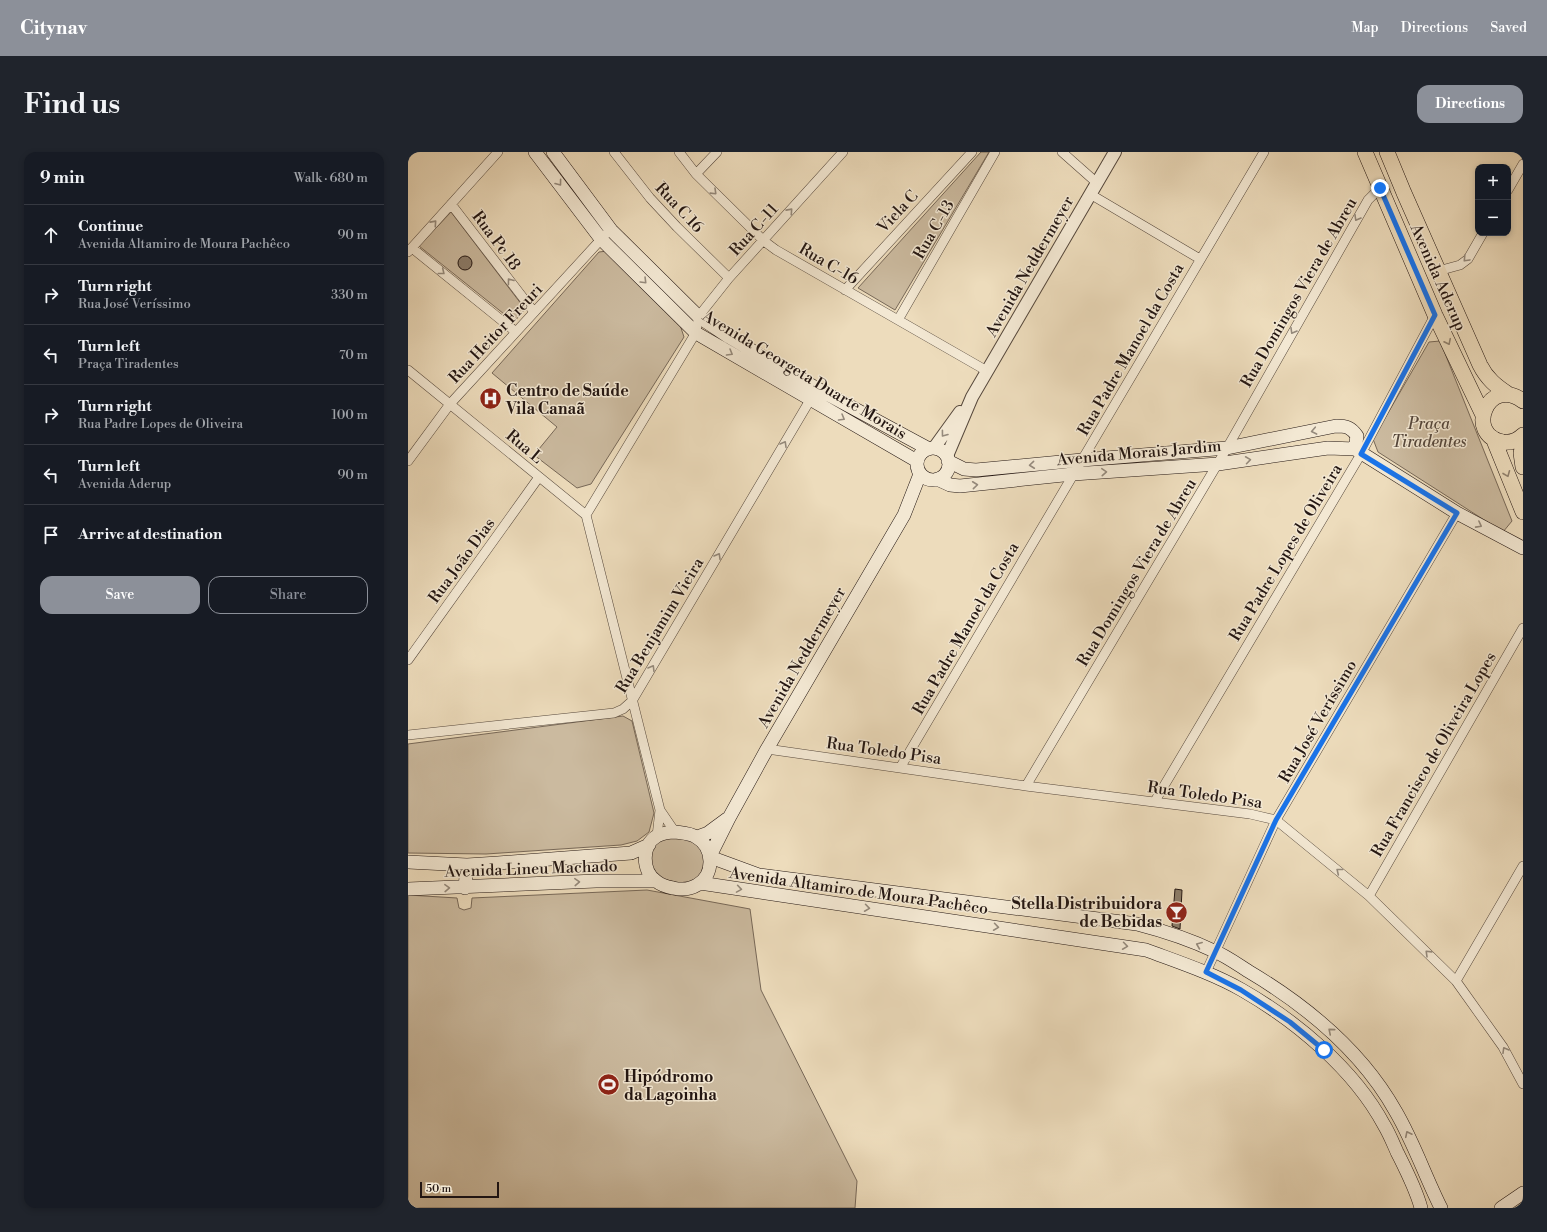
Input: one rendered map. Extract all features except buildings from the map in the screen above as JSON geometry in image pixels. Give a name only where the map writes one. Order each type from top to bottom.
[{"type":"main road","name":"Avenida Georgeta Duarte Morais","points":[[535,152],[606,234],[696,333],[760,363],[813,394],[927,474]]},
{"type":"main road","name":"Avenida Georgeta Duarte Morais","points":[[553,152],[606,234],[699,316],[729,337],[760,363]]},
{"type":"main road","name":"Avenida Aderup","points":[[1366,152],[1435,315],[1483,415],[1485,428],[1493,438],[1523,512]]},
{"type":"main road","points":[[1372,152],[1381,157],[1389,153]]},
{"type":"main road","name":"Avenida Aderup","points":[[1389,153],[1404,193],[1485,375],[1493,384],[1518,395]]},
{"type":"main road","points":[[1380,188],[1387,184],[1404,193]]},
{"type":"main road","name":"Avenida Georgeta Duarte Morais","points":[[813,394],[931,448]]},
{"type":"main road","name":"Avenida Aderup","points":[[1483,415],[1489,402],[1501,395],[1518,395]]},
{"type":"main road","name":"Avenida Morais Jardim","points":[[927,474],[950,485],[960,486],[1073,474],[1218,464],[1328,448],[1354,451],[1357,436],[1352,429],[1345,426],[1336,426],[1227,448],[976,470],[964,469],[948,459]]},
{"type":"main road","points":[[1493,438],[1506,442],[1514,441],[1523,435]]},
{"type":"main road","points":[[1523,446],[1523,467]]},
{"type":"main road","points":[[931,448],[943,452],[948,459],[945,474],[927,474],[921,453],[931,448]]},
{"type":"main road","points":[[1354,451],[1457,513],[1523,548]]},
{"type":"main road","name":"Avenida Neddermeyer","points":[[710,857],[728,818],[767,749],[927,474]]},
{"type":"main road","name":"Avenida Neddermeyer","points":[[697,837],[708,833],[728,818]]},
{"type":"main road","points":[[675,832],[697,837],[708,849],[710,857],[710,867],[706,876],[700,883],[690,889],[678,889],[664,886],[655,881],[647,868],[646,853],[653,841],[665,833],[675,832]]},
{"type":"main road","name":"Avenida Lineu Machado","points":[[408,862],[467,865],[631,854],[653,841]]},
{"type":"main road","name":"Avenida Altamiro de Moura Pachêco","points":[[710,857],[759,875],[1137,924],[1172,933],[1216,951],[1276,987],[1335,1034],[1373,1077],[1396,1111],[1439,1203]]},
{"type":"main road","points":[[465,888],[467,865]]},
{"type":"main road","name":"Avenida Lineu Machado","points":[[408,889],[465,888],[596,881],[655,881]]},
{"type":"main road","name":"Avenida Altamiro de Moura Pachêco","points":[[700,883],[1146,950],[1206,972],[1241,990],[1290,1022],[1324,1050],[1357,1085],[1383,1124],[1404,1167],[1420,1207]]},
{"type":"main road","points":[[1404,1167],[1420,1160]]},
{"type":"main road","points":[[1507,1207],[1523,1194]]},
{"type":"main road","points":[[1420,1207],[1439,1203]]},
{"type":"street","points":[[498,152],[410,250],[516,332]]},
{"type":"street","name":"Rua C 16","points":[[614,152],[650,198],[729,278]]},
{"type":"street","name":"Rua C-16","points":[[679,152],[696,174],[764,241],[776,250],[987,371]]},
{"type":"street","points":[[696,174],[717,152]]},
{"type":"street","name":"Rua C-11","points":[[696,333],[699,316],[729,278],[843,152]]},
{"type":"street","name":"Viela C","points":[[845,290],[972,152]]},
{"type":"street","name":"Rua C-13","points":[[898,320],[995,152]]},
{"type":"street","points":[[1062,152],[1097,183]]},
{"type":"street","name":"Avenida Neddermeyer","points":[[931,448],[972,397],[1115,152]]},
{"type":"street","name":"Rua Padre Manoel da Costa","points":[[900,768],[1264,152]]},
{"type":"street","points":[[1511,185],[1523,164]]},
{"type":"street","name":"Rua Domingos Viera de Abreu","points":[[1026,786],[1218,464],[1368,200],[1380,188]]},
{"type":"street","points":[[1090,194],[1200,259]]},
{"type":"street","name":"Rua Pc 18","points":[[452,204],[534,312]]},
{"type":"street","name":"Rua Heitor Freuri","points":[[408,461],[450,404],[606,234]]},
{"type":"street","points":[[1438,271],[1460,265],[1468,259],[1481,236]]},
{"type":"street","name":"Rua Padre Lopes de Oliveira","points":[[1155,801],[1354,451],[1435,315]]},
{"type":"street","points":[[675,832],[660,810],[586,515],[696,333]]},
{"type":"street","name":"Rua L","points":[[408,370],[586,515]]},
{"type":"street","name":"Rua Benjamim Vieira","points":[[408,736],[614,713],[623,709],[632,701],[813,394]]},
{"type":"street","name":"Avenida Neddermeyer","points":[[948,459],[972,397]]},
{"type":"street","name":"Rua João Dias","points":[[408,660],[538,477]]},
{"type":"street","name":"Rua José Veríssimo","points":[[1206,972],[1276,820],[1457,513]]},
{"type":"street","name":"Rua Francisco de Oliveira Lopes","points":[[1369,896],[1523,628]]},
{"type":"street","name":"Rua Toledo Pisa","points":[[767,749],[1026,786],[1250,814],[1276,820],[1369,896],[1456,980],[1503,1047],[1523,1084]]},
{"type":"street","points":[[653,841],[660,810]]},
{"type":"street","points":[[1456,980],[1523,866]]},
{"type":"green space","points":[[981,152],[989,152],[895,310],[858,288]]},
{"type":"green space","points":[[451,212],[525,309],[514,322],[419,246]]},
{"type":"green space","points":[[607,251],[680,325],[684,337],[591,484],[577,488],[534,455],[557,427],[492,373],[599,252]]},
{"type":"green space","name":"Praça Tiradentes","points":[[1440,341],[1512,521],[1503,532],[1378,452],[1373,439],[1429,342]]},
{"type":"green space","points":[[623,716],[632,721],[654,813],[649,832],[637,841],[621,845],[486,854],[408,853],[408,744]]},
{"type":"green space","points":[[666,834],[698,842],[707,865],[700,879],[683,884],[659,878],[651,867],[652,845]]},
{"type":"green space","name":"Hipódromo da Lagoinha","points":[[647,890],[750,909],[761,990],[857,1181],[855,1208],[408,1208],[408,895],[457,898],[459,908],[464,910],[471,908],[472,898]]},
{"type":"place","name":"Centro de Saúde Vila Canaã","points":[[491,399]]},
{"type":"place","name":"Stella Distribuidora de Bebidas","points":[[1177,912]]},
{"type":"place","name":"Hipódromo da Lagoinha","points":[[609,1085]]},
{"type":"route","points":[[1324,1050],[1290,1022],[1241,990],[1206,972],[1276,820],[1457,513],[1361,454],[1435,315],[1380,188]]}]
